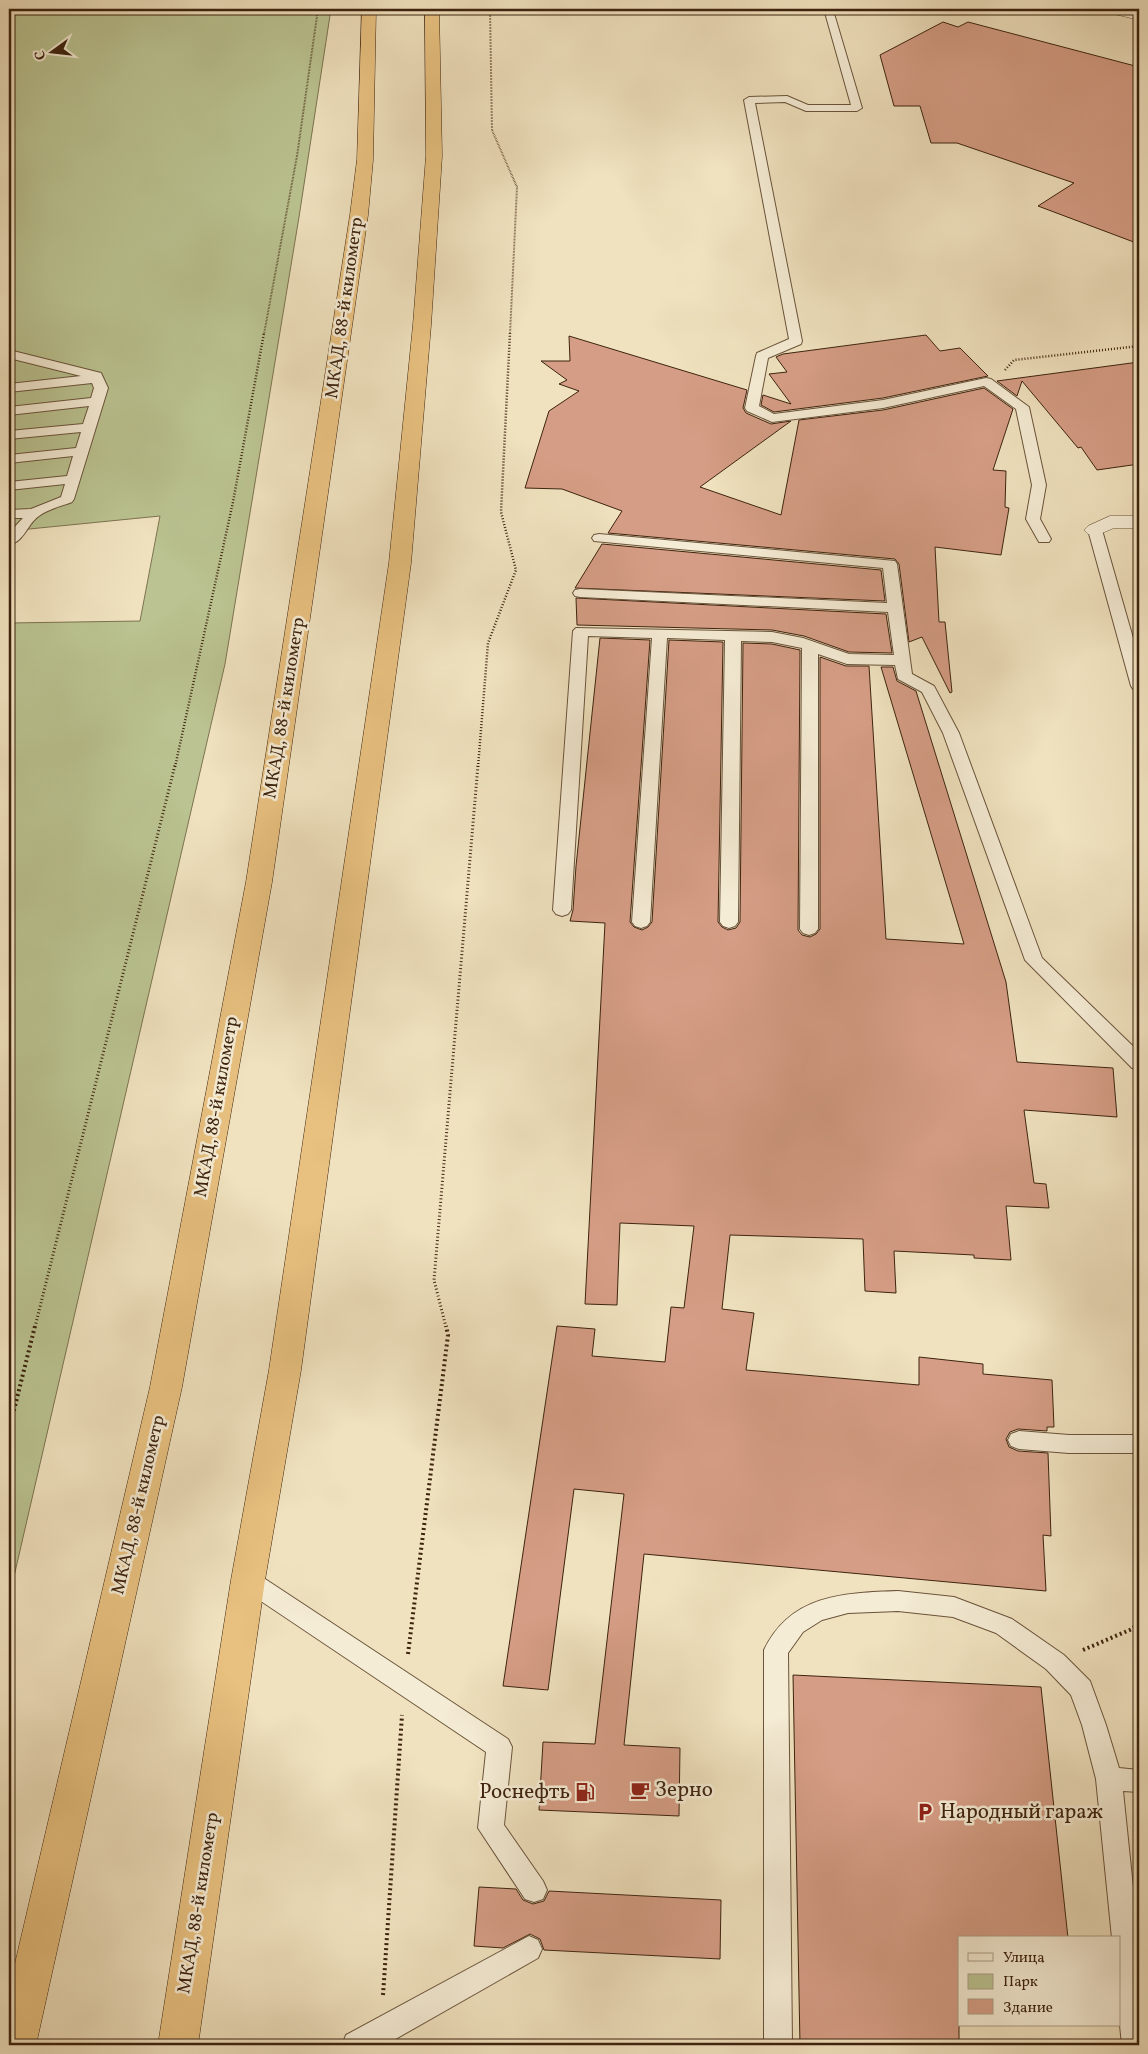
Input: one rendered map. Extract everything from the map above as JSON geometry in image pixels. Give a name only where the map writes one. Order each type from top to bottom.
[{"type":"highway","name":"МКАД, 88-й километр","points":[[16,2045],[166,1387],[259,882],[313,527],[365,160],[369,9]]},
{"type":"highway","name":"МКАД, 88-й километр","points":[[178,2045],[248,1580],[285,1370],[400,563],[422,325],[434,156],[432,9]]},
{"type":"street","points":[[1111,9],[1139,16]]},
{"type":"street","points":[[1095,530],[1110,522],[1139,522]]},
{"type":"lane","points":[[828,10],[857,108],[806,108],[787,99],[748,100],[796,341],[762,356],[752,408],[772,418],[883,404],[986,382],[1022,407],[1040,485],[1033,519],[1044,539]]},
{"type":"lane","points":[[9,354],[96,376],[101,388],[68,499],[33,513],[9,514]]},
{"type":"lane","points":[[9,365],[40,362]]},
{"type":"lane","points":[[9,388],[97,379]]},
{"type":"lane","points":[[9,411],[98,401]]},
{"type":"lane","points":[[9,435],[90,427]]},
{"type":"lane","points":[[9,459],[82,451]]},
{"type":"lane","points":[[9,486],[74,478]]},
{"type":"lane","points":[[9,541],[22,529],[33,513]]},
{"type":"lane","points":[[1095,530],[1139,686]]},
{"type":"lane","points":[[599,538],[890,564],[904,676],[928,689],[951,734],[1034,960],[1139,1063]]},
{"type":"lane","points":[[580,593],[896,608]]},
{"type":"lane","points":[[1122,624],[1139,624]]},
{"type":"lane","points":[[562,910],[582,631],[772,637],[798,641],[847,659],[902,660]]},
{"type":"lane","points":[[641,922],[660,634]]},
{"type":"lane","points":[[728,922],[733,636]]},
{"type":"lane","points":[[809,930],[810,646]]},
{"type":"lane","points":[[1019,1440],[1069,1444],[1139,1444]]},
{"type":"lane","points":[[248,1580],[500,1747],[491,1828],[534,1890]]},
{"type":"lane","points":[[778,2045],[776,1650],[795,1625],[815,1612],[848,1603],[898,1601],[954,1607],[1004,1626],[1055,1662],[1081,1689],[1109,1779],[1136,2045]]},
{"type":"lane","points":[[1109,1779],[1139,1781]]},
{"type":"lane","points":[[356,2045],[381,2033],[530,1949]]},
{"type":"path","points":[[9,1430],[172,780],[233,502],[297,156],[318,9]]},
{"type":"path","points":[[381,2033],[404,1683],[448,1334],[434,1280],[488,643],[516,570],[501,512],[517,187],[492,130],[490,9]]},
{"type":"path","points":[[1022,407],[1003,385],[1004,371],[1014,360],[1139,346]]},
{"type":"path","points":[[1055,1662],[1132,1629],[1139,1623]]},
{"type":"green space","points":[[9,9],[331,9],[299,217],[225,664],[9,1598],[9,623],[140,621],[160,516],[9,531]]},
{"type":"building","points":[[943,22],[958,27],[968,22],[1139,67],[1139,244],[1038,206],[1074,183],[957,143],[931,143],[920,106],[894,106],[880,55]]},
{"type":"building","points":[[926,335],[940,351],[960,348],[988,376],[883,398],[774,412],[761,405],[763,395],[791,404],[769,374],[787,372],[776,357],[783,354]]},
{"type":"building","points":[[569,336],[747,390],[743,408],[746,413],[771,424],[791,421],[700,487],[781,515],[799,420],[883,410],[984,388],[1013,409],[993,470],[1006,471],[1005,507],[1009,508],[1001,555],[935,547],[939,622],[945,622],[952,692],[950,693],[922,637],[909,642],[899,564],[895,559],[608,533],[622,511],[562,489],[525,488],[549,411],[579,391],[559,384],[567,380],[541,361],[570,361]]},
{"type":"building","points":[[1139,362],[1139,464],[1097,470],[1081,447],[1078,448],[1022,381],[1017,396],[997,381]]},
{"type":"building","points":[[602,544],[881,570],[885,601],[575,588]]},
{"type":"building","points":[[576,598],[886,614],[892,653],[849,652],[804,636],[772,630],[577,625]]},
{"type":"building","points":[[600,638],[650,640],[630,922],[634,927],[642,930],[652,922],[669,640],[723,642],[718,922],[728,930],[736,928],[740,922],[743,643],[772,644],[800,650],[798,930],[802,935],[810,937],[820,929],[820,657],[846,666],[869,666],[886,939],[964,944],[881,667],[893,667],[897,681],[916,691],[1006,982],[1017,1062],[1113,1068],[1117,1117],[1024,1110],[1034,1183],[1046,1184],[1049,1208],[1006,1206],[1011,1260],[974,1258],[974,1255],[894,1251],[896,1293],[865,1291],[863,1239],[730,1235],[722,1309],[754,1313],[746,1370],[919,1385],[919,1357],[983,1364],[983,1374],[1052,1380],[1054,1427],[1047,1427],[1047,1431],[1018,1429],[1010,1432],[1006,1439],[1009,1447],[1018,1451],[1048,1453],[1051,1536],[1043,1535],[1046,1591],[644,1554],[624,1745],[680,1748],[679,1816],[539,1810],[543,1742],[595,1744],[624,1494],[574,1489],[548,1690],[503,1686],[557,1326],[595,1329],[592,1356],[665,1362],[671,1307],[684,1308],[694,1226],[620,1223],[617,1305],[585,1304],[605,923],[570,921],[573,910]]},
{"type":"building","name":"Народный гараж","points":[[793,1675],[1041,1687],[1068,1936],[958,1936],[959,2045],[800,2045]]},
{"type":"building","points":[[479,1887],[516,1889],[523,1900],[533,1904],[544,1901],[549,1891],[721,1900],[720,1959],[544,1950],[540,1939],[530,1934],[503,1948],[474,1946]]},
{"type":"place","name":"Зерно","points":[[640,1790]]},
{"type":"place","name":"Роснефть","points":[[585,1792]]},
{"type":"place","name":"Народный гараж","points":[[925,1812]]}]
